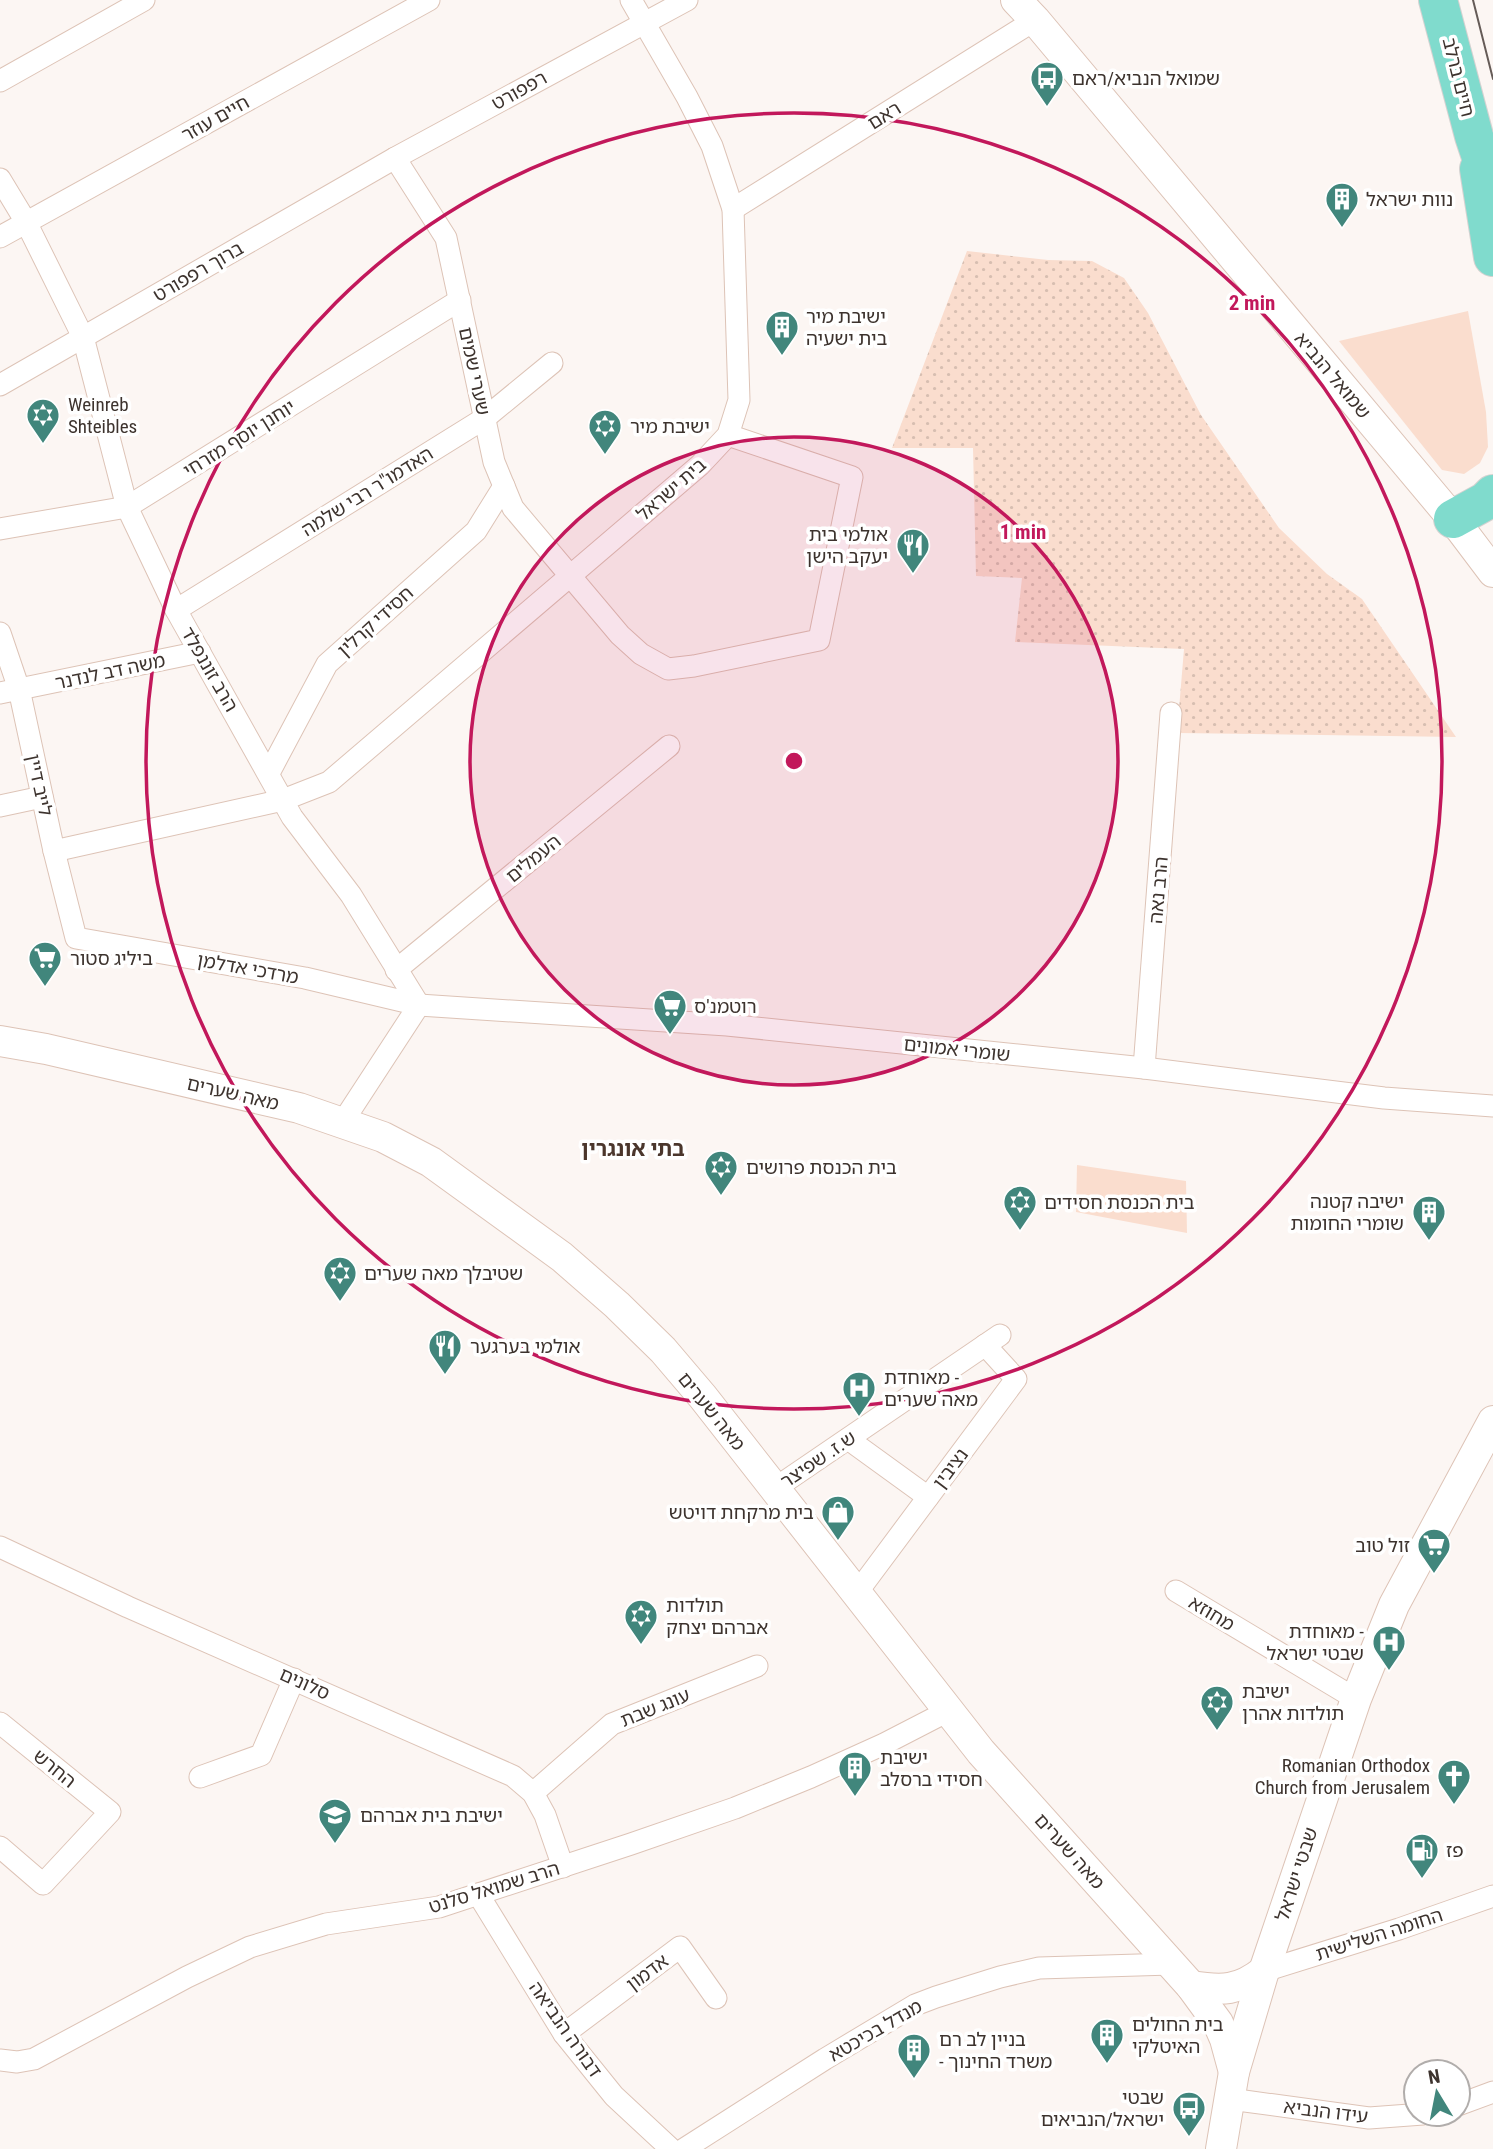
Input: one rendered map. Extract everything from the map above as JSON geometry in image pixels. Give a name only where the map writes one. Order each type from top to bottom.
[{"type":"highway","name":"חיים ברלב","points":[[1438,0],[1474,136],[1493,193]]},
{"type":"highway","points":[[1474,136],[1493,257]]},
{"type":"highway","points":[[1453,519],[1486,501],[1493,494]]},
{"type":"street","points":[[0,81],[144,0]]},
{"type":"street","name":"חיים עוזר","points":[[0,237],[429,0]]},
{"type":"street","name":"בית ישראל","points":[[283,800],[329,782],[701,465],[728,436],[739,400],[733,209],[712,146],[631,0]]},
{"type":"street","points":[[643,23],[687,0]]},
{"type":"street","name":"ראם","points":[[733,209],[1026,7]]},
{"type":"street","name":"שמואל הנביא","points":[[1026,7],[1453,519],[1493,572]]},
{"type":"street","name":"רפפורט","points":[[395,158],[643,23]]},
{"type":"street","name":"שערי שמים","points":[[395,158],[446,238],[494,462],[513,508],[620,635],[641,654],[668,669],[819,640],[852,477],[728,436]]},
{"type":"street","name":"ברוך רפפורט","points":[[0,385],[395,158]]},
{"type":"street","name":"הרב זוננפלד","points":[[0,179],[26,222],[83,337],[127,507],[176,610],[292,817],[351,895],[419,1005]]},
{"type":"street","name":"יוחנן יוסף מזרחי","points":[[0,528],[127,507],[460,300]]},
{"type":"street","name":"האדמו\"ר רבי שלמה","points":[[176,610],[485,418],[552,363]]},
{"type":"street","name":"חסידי קרלין","points":[[269,773],[327,664],[476,531],[504,486]]},
{"type":"street","name":"לייב דיין","points":[[0,633],[10,691],[42,797],[76,938]]},
{"type":"street","name":"משה דב לנדנר","points":[[10,691],[200,652]]},
{"type":"street","name":"הרב נאה","points":[[1144,1068],[1171,713]]},
{"type":"street","name":"העמלים","points":[[396,970],[669,746]]},
{"type":"street","points":[[0,806],[42,797]]},
{"type":"street","points":[[54,852],[283,800]]},
{"type":"street","name":"מרדכי אדלמן","points":[[76,938],[305,978],[419,1005]]},
{"type":"street","points":[[342,1122],[419,1005]]},
{"type":"street","name":"שומרי אמונים","points":[[419,1005],[727,1025],[1144,1068],[1384,1098],[1493,1106]]},
{"type":"street","name":"מאה שערים","points":[[0,1041],[46,1049],[299,1108],[383,1137],[431,1162],[599,1287],[663,1350],[981,1752],[1191,1986],[1218,2023],[1225,2039],[1232,2086]]},
{"type":"street","name":"ש.ז. שפיצר","points":[[774,1489],[993,1340]]},
{"type":"street","name":"נציבין","points":[[856,1594],[1016,1379],[993,1340]]},
{"type":"street","name":"שבטי ישראל","points":[[1221,2149],[1232,2086],[1264,1971],[1356,1699],[1394,1605],[1493,1421]]},
{"type":"street","points":[[848,1438],[928,1497]]},
{"type":"street","name":"סלונים","points":[[0,1547],[513,1776],[533,1793],[545,1815],[563,1867]]},
{"type":"street","name":"מחוזא","points":[[1176,1591],[1356,1699]]},
{"type":"street","name":"עונג שבת","points":[[533,1793],[612,1724],[757,1666]]},
{"type":"street","points":[[200,1777],[261,1755],[294,1679]]},
{"type":"street","name":"הרב שמואל סלנט","points":[[0,2060],[17,2062],[34,2059],[187,1977],[250,1947],[326,1924],[439,1907],[563,1867],[747,1803],[884,1744],[948,1711]]},
{"type":"street","name":"החרש","points":[[0,1723],[110,1812],[43,1884],[0,1847]]},
{"type":"street","name":"דבורה הנביאה","points":[[478,1894],[564,2034],[614,2096],[671,2149]]},
{"type":"street","name":"החומה השלישית","points":[[1264,1971],[1493,1896]]},
{"type":"street","name":"אדמון","points":[[564,2034],[680,1947],[716,1998]]},
{"type":"street","name":"מנדל בכיכטא","points":[[684,2149],[825,2059],[915,2005],[936,1997],[1040,1968],[1171,1964]]},
{"type":"street","points":[[1191,1986],[1229,1989],[1248,1984],[1264,1971]]},
{"type":"street","name":"עידו הנביא","points":[[1232,2086],[1369,2118],[1402,2116]]},
{"type":"street","points":[[1472,2100],[1493,2092]]},
{"type":"shaded area","points":[[967,251],[1048,260],[1092,261],[1124,278],[1148,313],[1201,415],[1279,528],[1327,574],[1362,599],[1456,737],[1177,733],[1184,649],[1015,642],[1022,578],[976,576],[973,448],[892,448]]},
{"type":"shaded area","points":[[1468,311],[1486,412],[1488,447],[1480,463],[1464,474],[1442,470],[1339,341]]},
{"type":"shaded area","points":[[1077,1165],[1186,1181],[1187,1233],[1076,1212]]},
{"type":"tram line","points":[[1473,0],[1493,79]]},
{"type":"place","name":"שמואל הנביא/ראם","points":[[1047,108]]},
{"type":"place","name":"נוות ישראל","points":[[1342,229]]},
{"type":"place","name":"ישיבת מיר בית ישעיה","points":[[782,357]]},
{"type":"place","name":"Weinreb Shteibles","points":[[43,445]]},
{"type":"place","name":"ישיבת מיר","points":[[605,456]]},
{"type":"place","name":"אולמי בית יעקב הישן","points":[[913,575]]},
{"type":"place","name":"ביליג סטור","points":[[45,988]]},
{"type":"place","name":"רוטמנ'ס","points":[[670,1036]]},
{"type":"place","name":"בית הכנסת פרושים","points":[[721,1197]]},
{"type":"place","name":"בית הכנסת חסידים","points":[[1020,1232]]},
{"type":"place","name":"ישיבה קטנה שומרי החומות","points":[[1429,1242]]},
{"type":"place","name":"שטיבלך מאה שערים","points":[[340,1303]]},
{"type":"place","name":"אולמי בערגער","points":[[445,1376]]},
{"type":"place","name":"מאוחדת - מאה שערים","points":[[859,1418]]},
{"type":"place","name":"בית מרקחת דויטש","points":[[838,1542]]},
{"type":"place","name":"זול טוב","points":[[1434,1575]]},
{"type":"place","name":"תולדות אברהם יצחק","points":[[641,1646]]},
{"type":"place","name":"מאוחדת - שבטי ישראל","points":[[1389,1672]]},
{"type":"place","name":"ישיבת תולדות אהרן","points":[[1217,1732]]},
{"type":"place","name":"ישיבת חסידי ברסלב","points":[[855,1798]]},
{"type":"place","name":"Romanian Orthodox Church from Jerusalem","points":[[1454,1806]]},
{"type":"place","name":"ישיבת בית אברהם","points":[[335,1845]]},
{"type":"place","name":"פז","points":[[1422,1880]]},
{"type":"place","name":"בית החולים האיטלקי","points":[[1107,2065]]},
{"type":"place","name":"בניין לב רם - משרד החינוך","points":[[914,2080]]},
{"type":"place","name":"שבטי ישראל/הנביאים","points":[[1189,2138]]},
{"type":"district","name":"בתי אונגרין","points":[[633,1149]]}]
